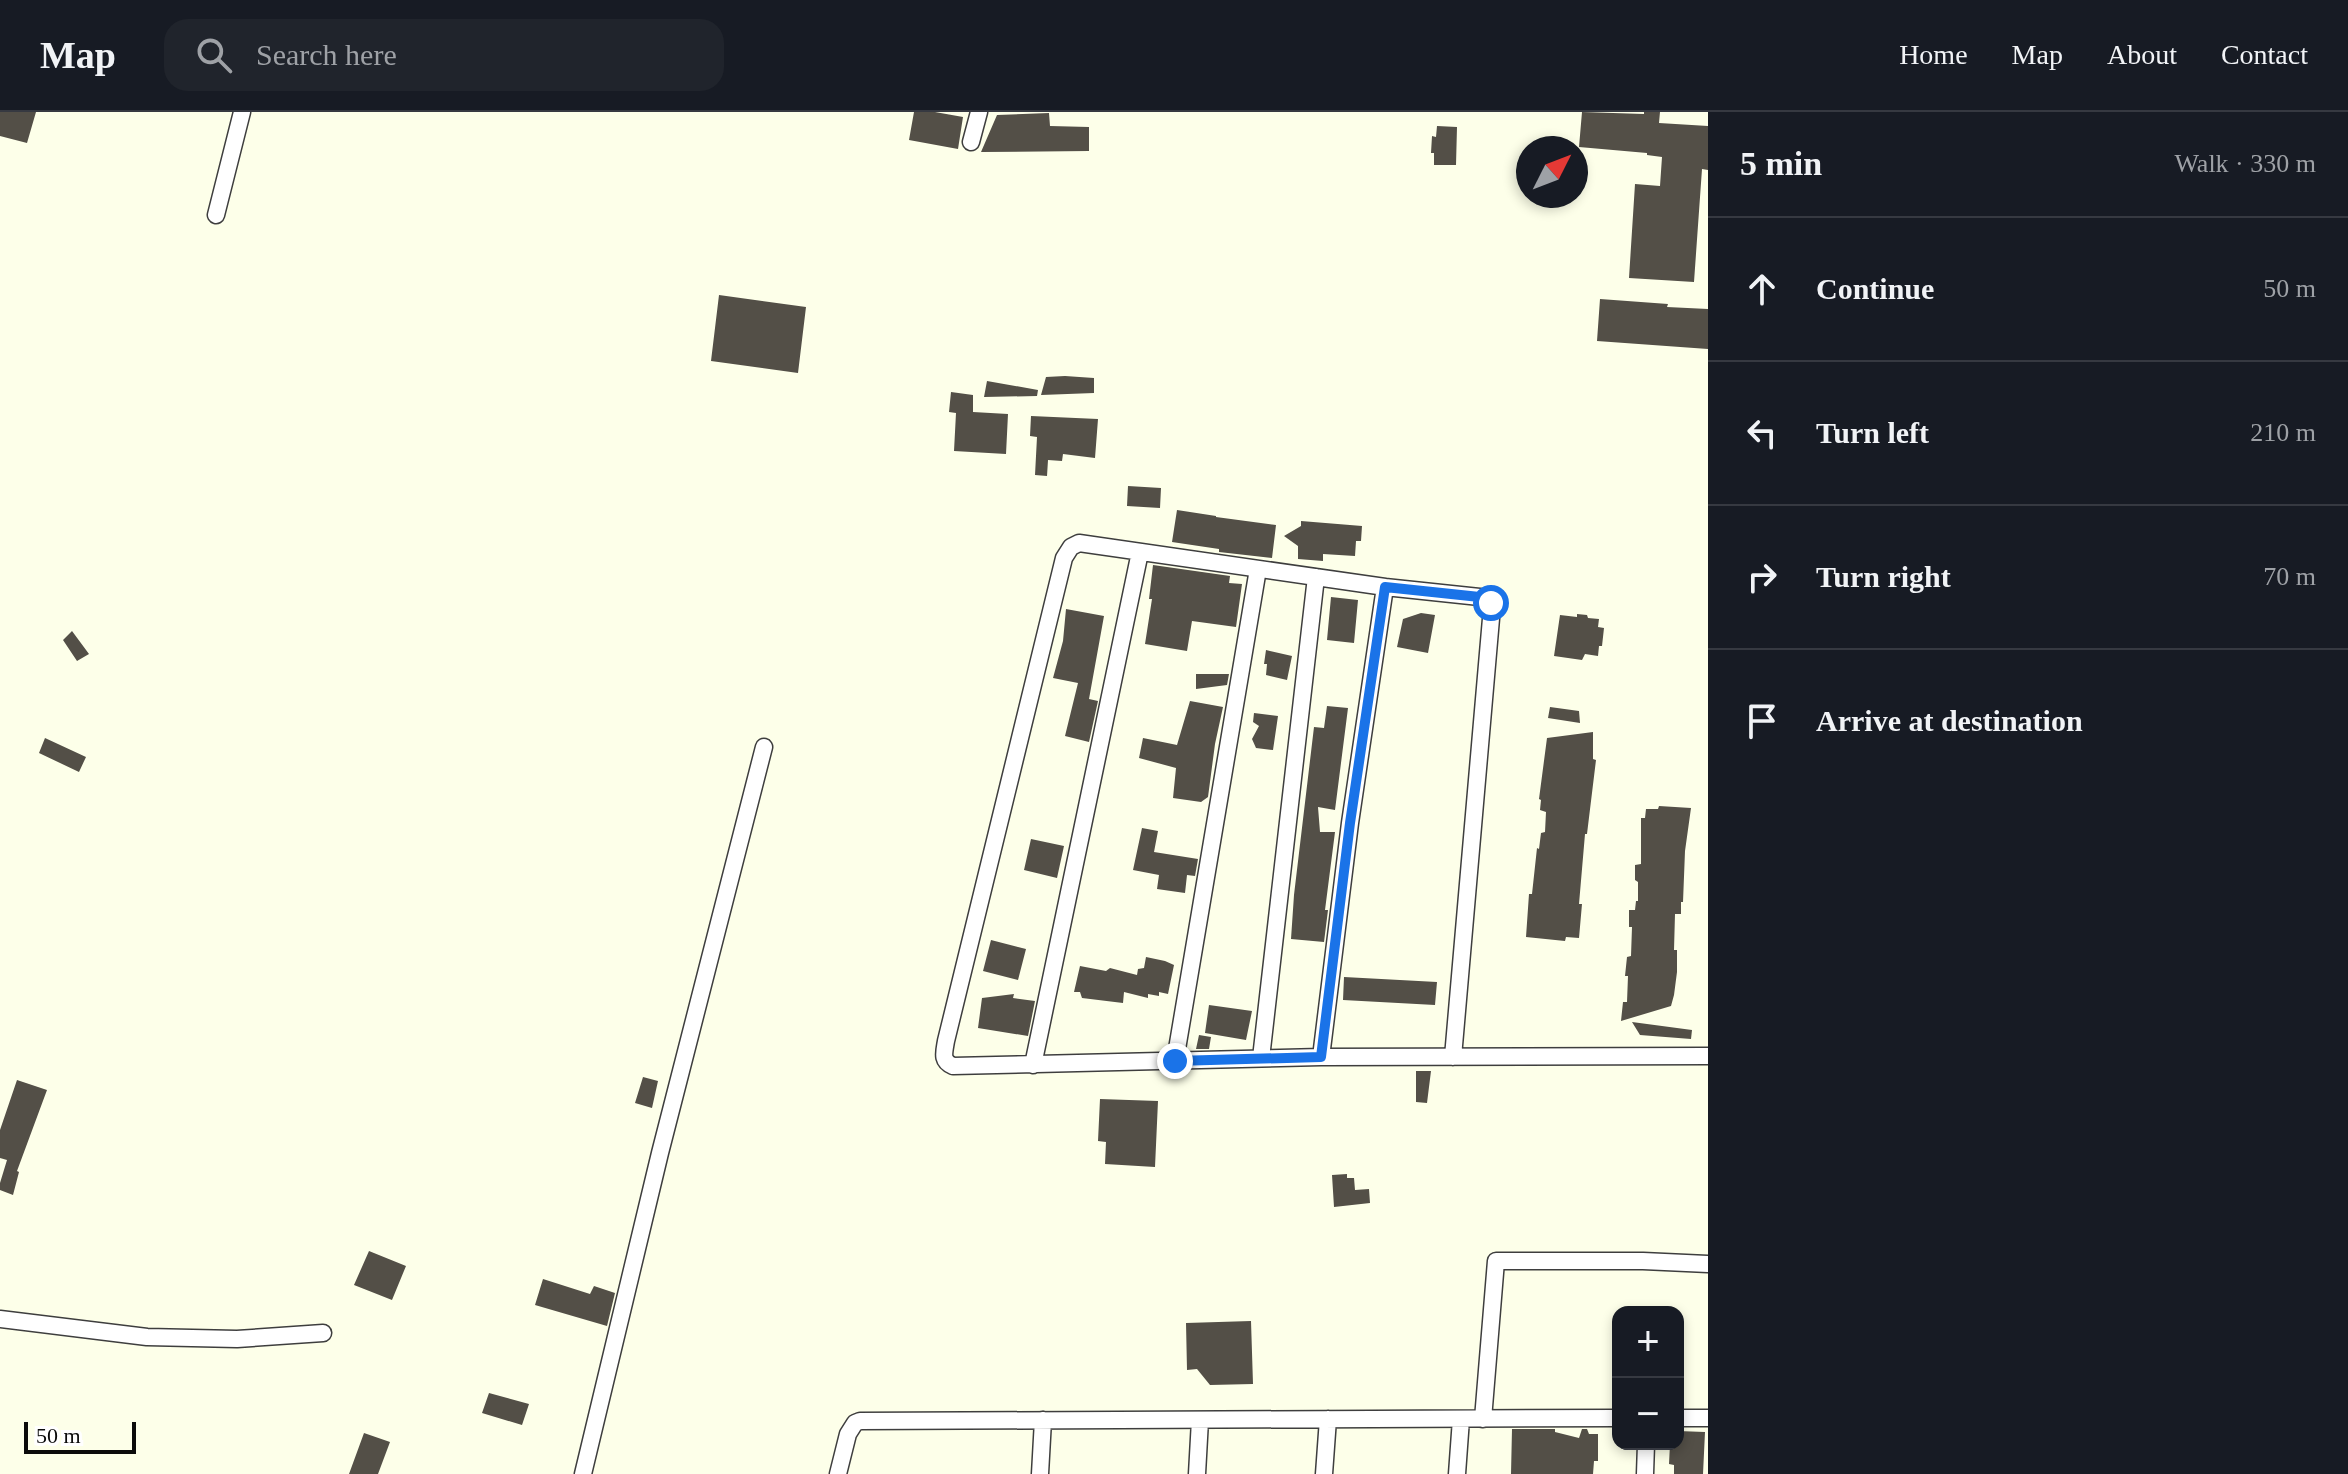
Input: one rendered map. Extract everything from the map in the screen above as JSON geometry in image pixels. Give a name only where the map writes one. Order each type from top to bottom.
[{"type":"street","points":[[216,215],[242,112]]},
{"type":"street","points":[[971,142],[979,112]]},
{"type":"street","points":[[1453,1057],[1492,607],[1489,598],[1385,587],[1079,543],[1071,547],[1064,558],[944,1051],[946,1063],[953,1066],[1321,1057],[1453,1057],[1708,1056]]},
{"type":"street","points":[[1033,1065],[1140,552]]},
{"type":"street","points":[[1175,1061],[1258,569]]},
{"type":"street","points":[[1261,1058],[1316,577]]},
{"type":"street","points":[[1321,1057],[1350,823],[1385,587]]},
{"type":"street","points":[[583,1474],[660,1153],[764,747]]},
{"type":"street","points":[[1483,1419],[1496,1261],[1708,1264]]},
{"type":"street","points":[[0,1319],[147,1337],[237,1339],[323,1333]]},
{"type":"street","points":[[838,1474],[848,1434],[860,1421],[1612,1418]]},
{"type":"street","points":[[1684,1418],[1708,1418]]},
{"type":"street","points":[[1324,1474],[1328,1419]]},
{"type":"street","points":[[1457,1474],[1461,1419]]},
{"type":"street","points":[[1040,1474],[1043,1420]]},
{"type":"street","points":[[1197,1474],[1200,1420]]},
{"type":"street","points":[[1645,1474],[1646,1450]]},
{"type":"building","points":[[0,112],[36,112],[27,143],[0,136]]},
{"type":"building","points":[[914,112],[963,117],[958,149],[909,140]]},
{"type":"building","points":[[1582,112],[1660,112],[1659,123],[1708,126],[1708,170],[1702,169],[1694,282],[1629,278],[1635,184],[1660,186],[1662,157],[1588,148],[1588,136],[1580,136]]},
{"type":"building","points":[[1049,113],[1050,126],[1089,127],[1089,151],[981,152],[997,115]]},
{"type":"building","points":[[1437,126],[1457,127],[1456,165],[1434,165],[1432,136],[1436,137]]},
{"type":"building","points":[[719,295],[806,307],[798,373],[711,361]]},
{"type":"building","points":[[1600,299],[1708,309],[1708,349],[1597,341]]},
{"type":"building","points":[[1046,377],[1094,378],[1094,393],[1041,395]]},
{"type":"building","points":[[987,381],[1038,390],[1037,396],[984,397]]},
{"type":"building","points":[[951,392],[973,395],[973,412],[1008,414],[1006,454],[954,451],[956,413],[949,412]]},
{"type":"building","points":[[1031,416],[1098,419],[1095,458],[1063,454],[1062,461],[1048,460],[1047,476],[1035,475],[1037,437],[1030,436]]},
{"type":"building","points":[[1128,486],[1161,488],[1160,508],[1127,506]]},
{"type":"building","points":[[1177,510],[1276,525],[1272,558],[1219,552],[1219,549],[1172,542]]},
{"type":"building","points":[[1301,521],[1362,526],[1361,541],[1356,541],[1355,556],[1323,554],[1323,561],[1298,559],[1298,546],[1284,536],[1301,526]]},
{"type":"building","points":[[1153,565],[1230,576],[1229,583],[1242,584],[1236,627],[1192,621],[1187,651],[1145,644],[1152,599],[1149,599]]},
{"type":"building","points":[[1331,597],[1358,600],[1354,643],[1327,640]]},
{"type":"building","points":[[1066,609],[1104,616],[1089,699],[1098,701],[1089,742],[1065,736],[1078,683],[1053,678],[1063,641]]},
{"type":"building","points":[[1421,613],[1435,615],[1428,653],[1397,647],[1403,619]]},
{"type":"building","points":[[1577,614],[1599,619],[1598,627],[1604,628],[1598,656],[1585,654],[1582,660],[1554,656],[1560,615],[1577,617]]},
{"type":"building","points":[[72,631],[89,654],[77,661],[63,640]]},
{"type":"building","points":[[1266,650],[1292,656],[1287,680],[1266,675]]},
{"type":"building","points":[[1196,674],[1229,674],[1227,685],[1196,689]]},
{"type":"building","points":[[1190,701],[1223,707],[1208,797],[1201,802],[1173,798],[1176,768],[1139,758],[1143,738],[1177,745]]},
{"type":"building","points":[[1327,706],[1348,708],[1335,810],[1318,807],[1320,832],[1335,832],[1324,942],[1291,939],[1314,727],[1324,728]]},
{"type":"building","points":[[1550,707],[1579,711],[1580,723],[1548,718]]},
{"type":"building","points":[[1254,713],[1278,716],[1273,750],[1256,748],[1252,739],[1259,726],[1253,722]]},
{"type":"building","points":[[1593,732],[1593,759],[1596,760],[1585,834],[1579,938],[1566,937],[1565,941],[1526,937],[1537,848],[1541,833],[1545,832],[1546,812],[1540,810],[1539,799],[1547,738]]},
{"type":"building","points":[[45,738],[86,757],[79,772],[39,753]]},
{"type":"building","points":[[1659,806],[1691,808],[1683,902],[1681,914],[1675,914],[1677,972],[1674,995],[1671,1006],[1621,1021],[1623,1002],[1627,1002],[1627,957],[1631,956],[1629,910],[1635,910],[1638,901],[1635,865],[1641,864],[1641,818],[1645,818],[1646,809],[1658,809]]},
{"type":"building","points":[[1142,828],[1158,831],[1154,852],[1198,859],[1195,876],[1187,875],[1185,893],[1157,889],[1159,875],[1133,870]]},
{"type":"building","points":[[1031,839],[1064,846],[1057,878],[1024,870]]},
{"type":"building","points":[[991,940],[1026,949],[1018,980],[983,971]]},
{"type":"building","points":[[1146,957],[1174,965],[1168,994],[1148,994],[1148,998],[1124,992],[1123,1003],[1082,998],[1080,992],[1074,992],[1080,966],[1106,971],[1110,968],[1137,975],[1138,969],[1144,968]]},
{"type":"building","points":[[1344,977],[1437,982],[1435,1005],[1343,1000]]},
{"type":"building","points":[[1014,994],[1013,998],[1035,1001],[1028,1036],[978,1028],[982,998]]},
{"type":"building","points":[[1209,1005],[1252,1011],[1246,1040],[1205,1033]]},
{"type":"building","points":[[1632,1022],[1692,1030],[1691,1039],[1640,1035]]},
{"type":"building","points":[[1199,1035],[1211,1037],[1209,1049],[1196,1049]]},
{"type":"building","points":[[1416,1071],[1431,1071],[1427,1103],[1416,1102]]},
{"type":"building","points":[[643,1077],[658,1081],[652,1108],[635,1103]]},
{"type":"building","points":[[17,1080],[47,1090],[17,1171],[13,1195],[0,1190],[7,1160],[0,1158],[0,1130]]},
{"type":"building","points":[[1100,1099],[1158,1101],[1155,1167],[1105,1164],[1106,1142],[1098,1141]]},
{"type":"building","points":[[1347,1174],[1347,1178],[1354,1178],[1355,1190],[1369,1189],[1370,1203],[1334,1207],[1332,1175]]},
{"type":"building","points":[[369,1251],[406,1266],[392,1300],[354,1285]]},
{"type":"building","points":[[543,1279],[590,1294],[594,1286],[615,1293],[607,1326],[535,1305]]},
{"type":"building","points":[[1251,1321],[1253,1384],[1210,1385],[1197,1369],[1187,1370],[1186,1323]]},
{"type":"building","points":[[489,1393],[529,1404],[522,1425],[482,1413]]},
{"type":"building","points":[[1512,1429],[1555,1429],[1555,1432],[1579,1438],[1582,1429],[1587,1429],[1589,1434],[1598,1434],[1598,1461],[1594,1461],[1593,1474],[1511,1474]]},
{"type":"building","points":[[1684,1431],[1705,1432],[1703,1474],[1674,1474],[1674,1465],[1669,1464],[1670,1450],[1684,1450]]},
{"type":"building","points":[[364,1433],[390,1442],[378,1474],[349,1474]]},
{"type":"route","points":[[1175,1061],[1321,1057],[1350,823],[1385,587],[1489,598],[1491,603]]}]
